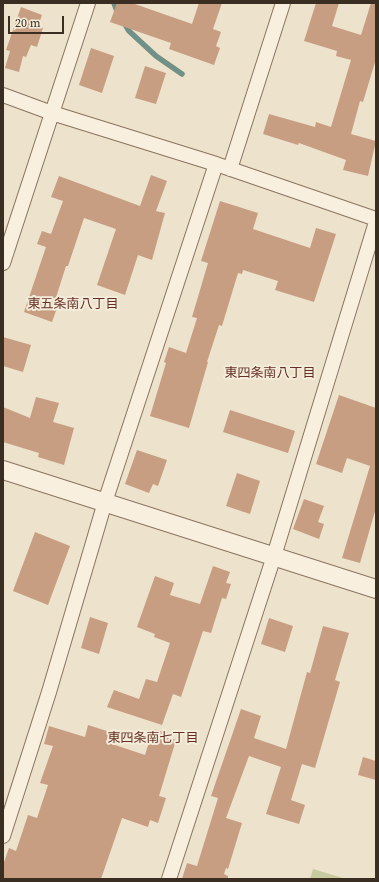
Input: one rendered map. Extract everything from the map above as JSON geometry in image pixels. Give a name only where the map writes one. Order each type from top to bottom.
[{"type":"street","points":[[3,263],[88,3]]},
{"type":"street","points":[[230,169],[283,3]]},
{"type":"street","points":[[3,95],[52,113],[216,164],[376,221],[274,556],[169,879]]},
{"type":"street","points":[[3,836],[49,692],[105,502],[216,164]]},
{"type":"street","points":[[3,470],[376,589]]},
{"type":"green space","points":[[313,869],[346,879],[310,879]]},
{"type":"building","points":[[117,3],[132,3],[192,24],[199,3],[222,3],[213,29],[221,32],[216,46],[220,48],[214,65],[169,49],[171,43],[110,22]]},
{"type":"building","points":[[316,3],[339,3],[332,26],[361,35],[371,3],[376,3],[376,59],[363,102],[360,101],[351,134],[376,141],[368,176],[343,170],[346,160],[299,143],[298,145],[263,134],[269,114],[315,127],[316,122],[331,127],[351,60],[336,56],[337,51],[304,41]]},
{"type":"building","points":[[21,7],[42,15],[38,26],[43,28],[37,47],[31,45],[26,57],[23,56],[19,72],[5,68],[10,51],[6,50]]},
{"type":"building","points":[[91,48],[114,56],[102,93],[79,85]]},
{"type":"building","points":[[145,66],[166,73],[156,104],[135,98]]},
{"type":"building","points":[[151,175],[167,181],[156,211],[165,213],[152,260],[138,255],[125,295],[97,285],[116,229],[84,218],[68,266],[66,266],[53,307],[57,308],[52,322],[24,312],[46,247],[37,244],[42,231],[51,234],[63,201],[51,197],[59,176],[140,206]]},
{"type":"building","points":[[220,201],[258,213],[253,229],[310,248],[316,228],[336,234],[314,302],[275,290],[278,281],[243,270],[242,274],[238,273],[222,326],[219,325],[207,362],[189,428],[150,416],[166,363],[164,362],[169,347],[186,353],[197,318],[192,317],[208,263],[201,261]]},
{"type":"building","points":[[3,337],[31,345],[23,372],[3,366]]},
{"type":"building","points":[[339,395],[376,408],[376,508],[360,563],[342,558],[370,466],[347,458],[342,473],[316,464]]},
{"type":"building","points":[[36,397],[59,403],[53,422],[74,428],[64,465],[38,457],[39,453],[3,442],[3,407],[30,418]]},
{"type":"building","points":[[230,410],[295,431],[288,453],[223,432]]},
{"type":"building","points":[[137,450],[167,460],[158,486],[153,484],[149,493],[125,484]]},
{"type":"building","points":[[237,473],[260,481],[250,514],[226,506]]},
{"type":"building","points":[[304,499],[324,506],[318,522],[324,524],[319,539],[293,529]]},
{"type":"building","points":[[35,532],[70,546],[48,605],[13,591]]},
{"type":"building","points":[[213,566],[230,572],[226,583],[231,584],[226,599],[222,598],[211,633],[203,631],[181,697],[173,694],[162,725],[107,707],[114,690],[139,699],[146,679],[157,682],[170,643],[154,637],[155,634],[137,627],[155,576],[174,583],[170,595],[200,604]]},
{"type":"building","points":[[90,617],[108,623],[99,654],[81,648]]},
{"type":"building","points":[[269,618],[293,626],[285,652],[261,644]]},
{"type":"building","points":[[323,626],[349,633],[335,680],[340,682],[315,768],[302,764],[291,800],[305,805],[299,824],[266,814],[281,767],[249,756],[226,818],[242,823],[228,869],[226,868],[224,874],[228,876],[228,879],[182,879],[187,863],[197,866],[218,798],[211,796],[241,709],[261,716],[254,738],[286,749],[307,672],[310,673]]},
{"type":"building","points":[[88,725],[110,732],[106,742],[145,755],[153,729],[169,733],[168,737],[176,740],[159,796],[166,798],[158,823],[150,820],[148,827],[122,818],[101,879],[3,879],[3,865],[9,848],[16,851],[28,815],[37,818],[48,785],[40,783],[53,746],[44,744],[49,726],[85,737]]},
{"type":"building","points":[[363,757],[376,761],[376,780],[358,775]]},
{"type":"waterway","points":[[114,3],[118,14]]},
{"type":"waterway","points":[[123,21],[129,31],[156,56],[182,74]]},
{"type":"district","name":"東五条南八丁目","points":[[73,305]]},
{"type":"district","name":"東四条南八丁目","points":[[270,374]]},
{"type":"district","name":"東四条南七丁目","points":[[153,739]]}]
